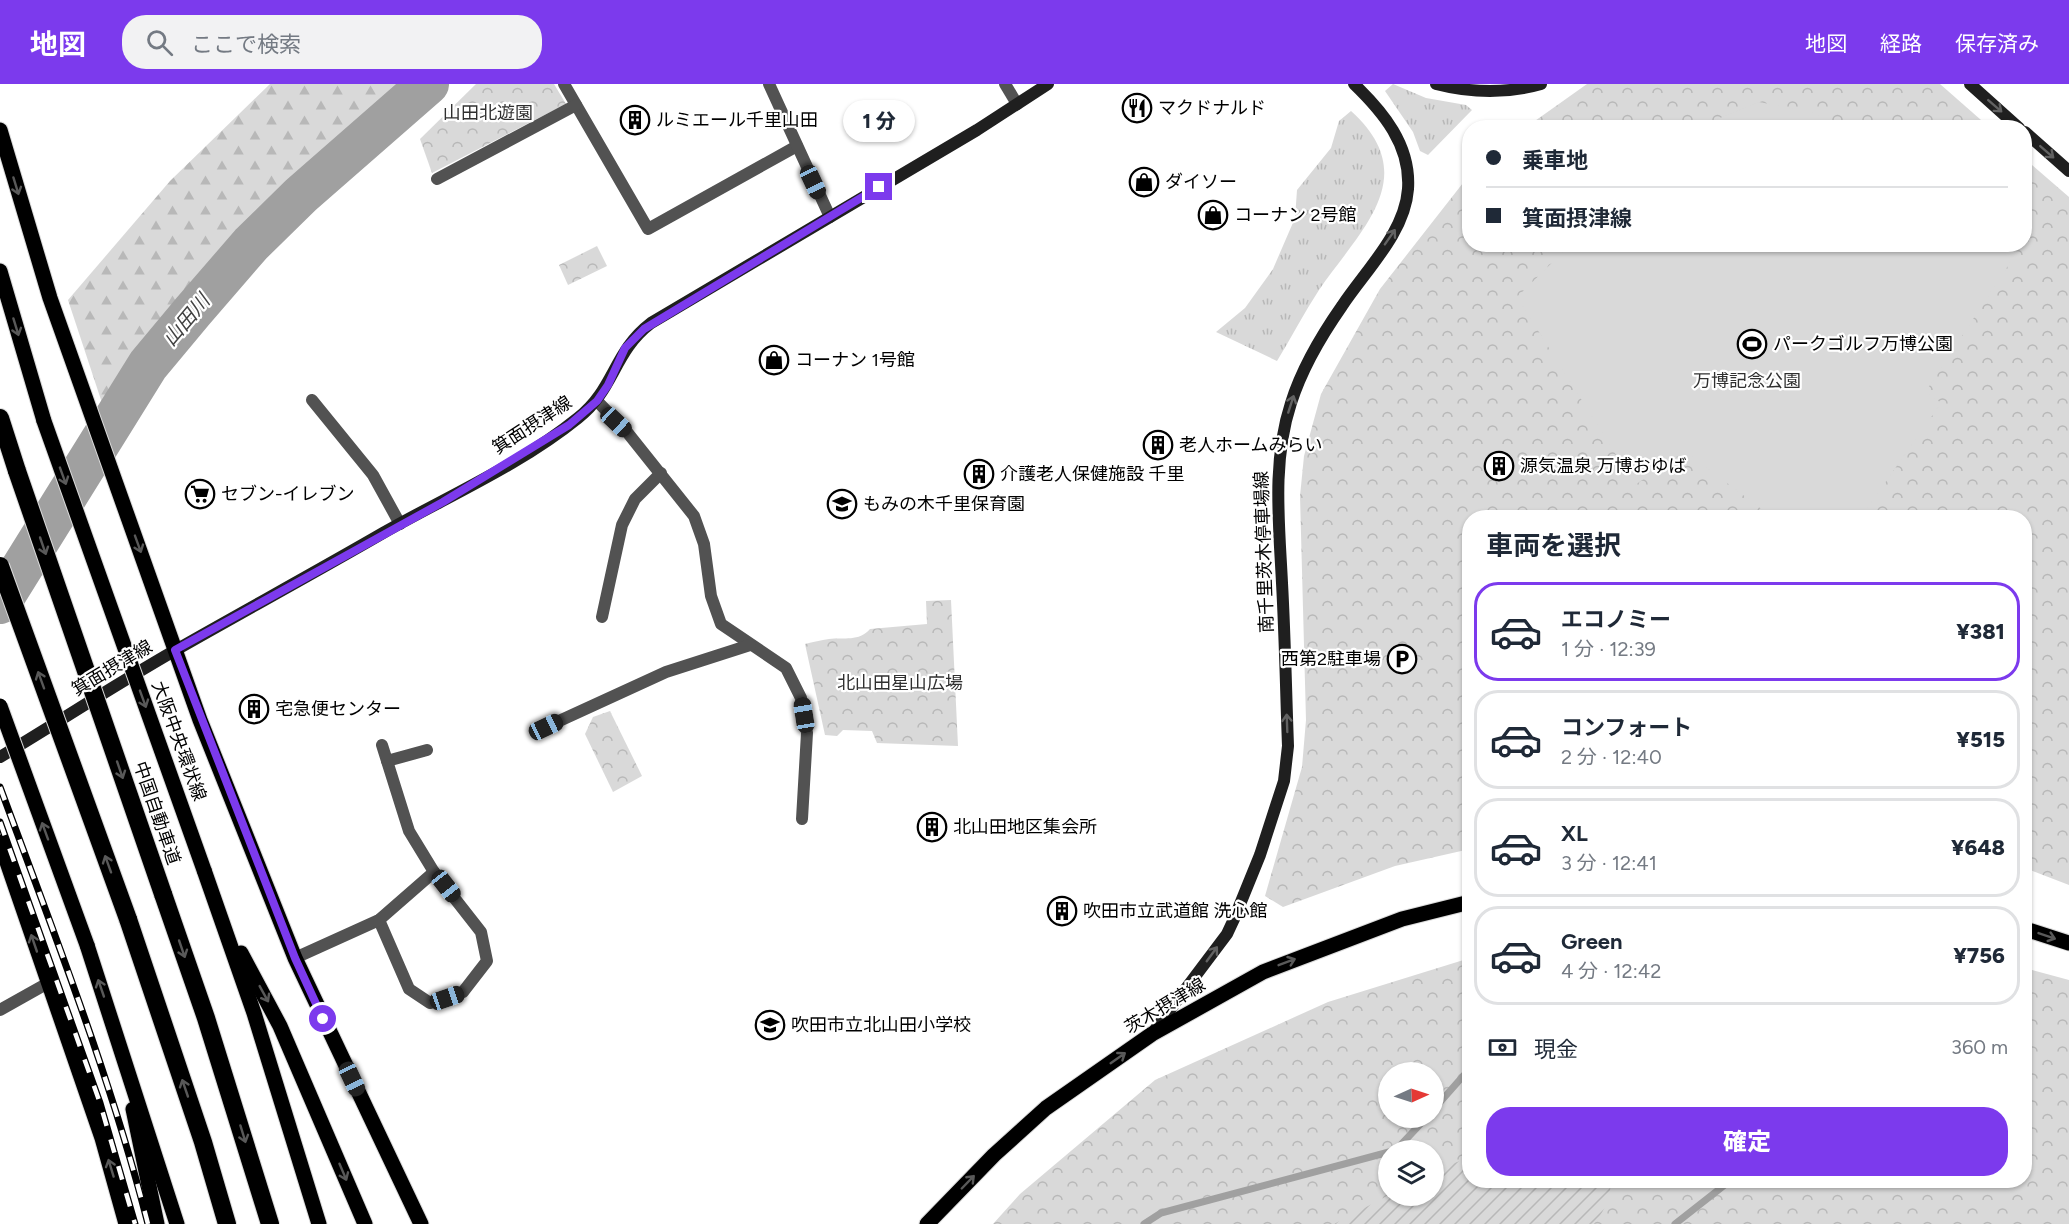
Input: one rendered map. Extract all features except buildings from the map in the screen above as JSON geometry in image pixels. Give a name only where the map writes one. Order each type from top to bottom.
[{"type":"highway","name":"中国自動車道","points":[[0,418],[228,1085],[270,1224]]},
{"type":"highway","points":[[0,566],[128,918],[203,1142],[226,1224]]},
{"type":"main road","name":"箕面摂津線","points":[[0,757],[175,650],[443,502],[549,438],[579,418],[597,401],[608,385],[625,348],[644,329],[1048,84]]},
{"type":"main road","name":"南千里茨木停車場線","points":[[1152,1034],[1227,934],[1260,855],[1284,781],[1288,746],[1278,500],[1279,449],[1291,402],[1310,356],[1399,224],[1408,189],[1405,156],[1395,133],[1379,109],[1354,84]]},
{"type":"main road","points":[[1436,84],[1459,90],[1495,92],[1541,84]]},
{"type":"main road","points":[[1970,84],[2010,120]]},
{"type":"main road","points":[[0,130],[50,298],[175,650],[295,958],[421,1224]]},
{"type":"main road","points":[[2032,138],[2069,171]]},
{"type":"main road","name":"大阪中央環状線","points":[[0,271],[44,421],[225,925],[319,1224]]},
{"type":"main road","points":[[0,706],[87,945],[177,1224]]},
{"type":"main road","points":[[0,842],[102,1138],[126,1224]]},
{"type":"main road","name":"茨木摂津線","points":[[927,1224],[994,1155],[1046,1108],[1152,1034],[1263,972],[1402,919],[1462,904]]},
{"type":"main road","points":[[225,925],[267,998],[365,1224]]},
{"type":"main road","points":[[2032,931],[2069,944]]},
{"type":"main road","points":[[116,1030],[157,1224]]},
{"type":"street","points":[[564,84],[648,229],[797,147]]},
{"type":"street","points":[[769,84],[830,217]]},
{"type":"street","points":[[1005,84],[1017,104]]},
{"type":"street","points":[[437,179],[576,105]]},
{"type":"street","points":[[312,400],[373,475],[400,524]]},
{"type":"street","points":[[597,401],[661,473],[694,516],[704,544],[711,596],[721,624],[786,668],[801,698],[807,733],[802,819]]},
{"type":"street","points":[[602,617],[622,525],[635,499],[661,473]]},
{"type":"street","points":[[546,727],[666,672],[750,645]]},
{"type":"street","points":[[379,920],[409,989],[430,1004],[463,992],[487,961],[481,932],[434,872],[409,831],[382,745]]},
{"type":"street","points":[[387,761],[427,750]]},
{"type":"street","points":[[295,958],[379,920],[434,872]]},
{"type":"street","points":[[0,1011],[48,983]]},
{"type":"green space","points":[[270,84],[408,84],[306,173],[241,238],[170,321],[104,409],[68,300],[170,181]]},
{"type":"green space","name":"山田北遊園","points":[[476,84],[554,84],[566,104],[432,173],[420,139]]},
{"type":"green space","points":[[1393,84],[1426,98],[1466,105],[1472,110],[1428,155],[1420,151],[1413,132],[1385,91]]},
{"type":"green space","points":[[1587,84],[1940,84],[1981,120],[1536,120]]},
{"type":"green space","points":[[1759,102],[1815,113],[1825,120],[1715,120]]},
{"type":"green space","points":[[1351,111],[1372,135],[1383,158],[1384,181],[1378,203],[1352,246],[1319,290],[1277,361],[1216,332],[1245,308],[1273,269],[1295,218],[1297,190],[1331,148],[1339,121]]},
{"type":"green space","name":"万博記念公園","points":[[2032,165],[2069,197],[2069,885],[2032,871],[2032,510],[1462,510],[1462,851],[1395,866],[1283,907],[1265,896],[1302,767],[1306,720],[1300,496],[1304,456],[1321,394],[1380,289],[1462,184],[1462,252],[2032,252]]},
{"type":"green space","points":[[597,246],[607,266],[568,285],[559,265]]},
{"type":"green space","name":"パークゴルフ万博公園","points":[[1563,252],[2017,252],[1926,391],[1941,403],[1866,510],[1763,510],[1685,451],[1635,485],[1517,297]]},
{"type":"green space","name":"北山田星山広場","points":[[951,600],[958,746],[877,743],[872,731],[843,730],[837,736],[825,735],[805,644],[861,636],[870,629],[927,624],[926,601]]},
{"type":"green space","points":[[610,711],[642,776],[613,792],[585,734],[593,717]]},
{"type":"green space","points":[[1462,960],[1462,1188],[2032,1188],[2032,970],[2069,980],[2069,1224],[993,1224],[1020,1194],[1155,1080],[1328,1002]]},
{"type":"green space","points":[[1462,1160],[1462,1188],[1610,1188],[1609,1198],[1594,1224],[1334,1224],[1378,1201],[1378,1206],[1444,1206],[1444,1167]]},
{"type":"waterway","name":"山田川","points":[[0,603],[148,365],[251,244],[301,195],[428,84]]},
{"type":"waterway","points":[[1444,1098],[1462,1077]]},
{"type":"waterway","points":[[1405,1140],[1417,1128]]},
{"type":"waterway","points":[[1144,1224],[1161,1213],[1378,1155]]},
{"type":"waterway","points":[[1675,1224],[1721,1188]]},
{"type":"railway","points":[[0,787],[98,1058],[148,1224]]},
{"type":"railway","points":[[0,822],[100,1103],[135,1224]]},
{"type":"place","name":"マクドナルド","points":[[1137,108]]},
{"type":"place","name":"ルミエール千里山田","points":[[635,120]]},
{"type":"place","name":"ダイソー","points":[[1144,182]]},
{"type":"place","name":"コーナン 2号館","points":[[1213,215]]},
{"type":"place","name":"パークゴルフ万博公園","points":[[1752,344]]},
{"type":"place","name":"コーナン 1号館","points":[[774,360]]},
{"type":"place","name":"老人ホームみらい","points":[[1158,445]]},
{"type":"place","name":"源気温泉 万博おゆば","points":[[1499,466]]},
{"type":"place","name":"介護老人保健施設 千里","points":[[979,474]]},
{"type":"place","name":"セブン-イレブン","points":[[200,494]]},
{"type":"place","name":"もみの木千里保育園","points":[[842,504]]},
{"type":"place","name":"西第2駐車場","points":[[1402,659]]},
{"type":"place","name":"宅急便センター","points":[[254,709]]},
{"type":"place","name":"北山田地区集会所","points":[[932,827]]},
{"type":"place","name":"吹田市立武道館 洗心館","points":[[1062,911]]},
{"type":"place","name":"吹田市立北山田小学校","points":[[770,1025]]},
{"type":"route","points":[[323,1019],[295,958],[200,720],[175,650],[215,630],[528,452],[579,418],[597,401],[608,385],[629,342],[651,323],[879,187]]}]
